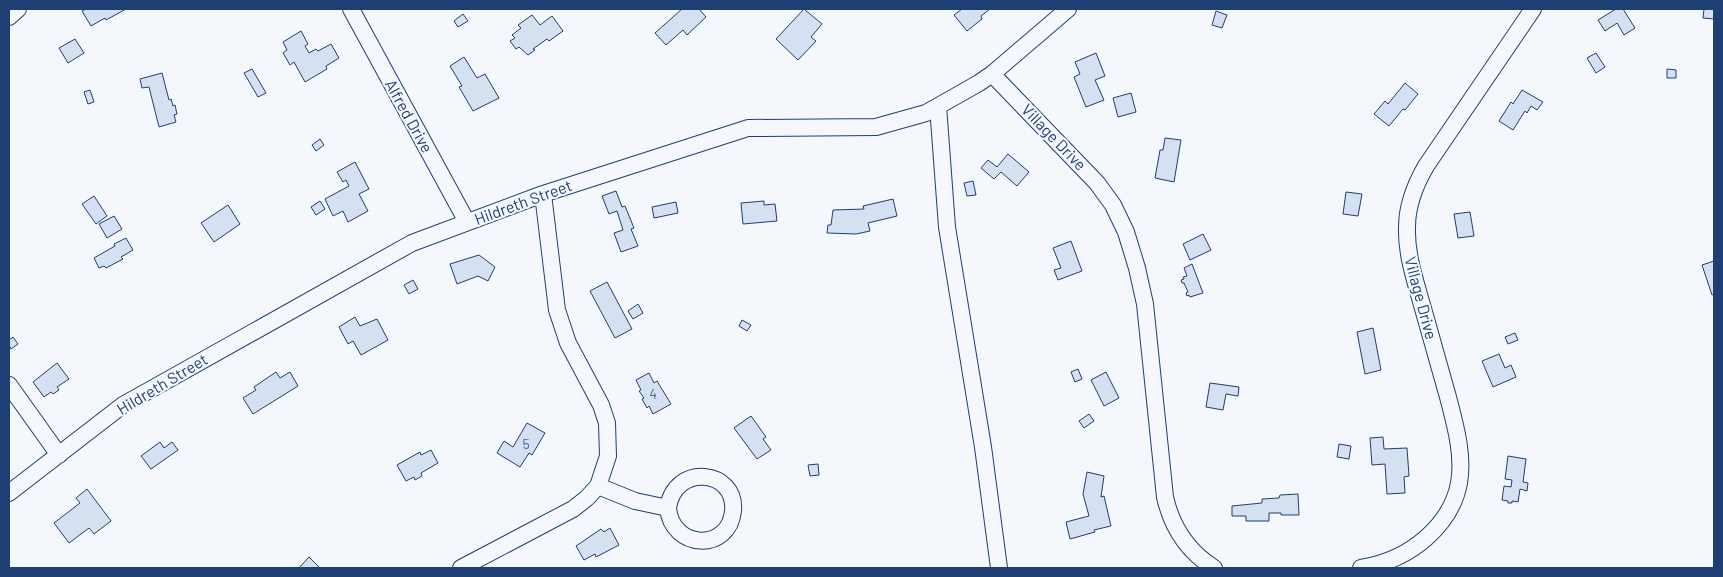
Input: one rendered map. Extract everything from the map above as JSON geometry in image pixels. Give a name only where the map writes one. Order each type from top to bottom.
[{"type":"street","points":[[9,18],[18,9]]},
{"type":"street","name":"Alfred Drive","points":[[351,9],[468,222]]},
{"type":"street","name":"Hildreth Street","points":[[9,493],[123,404],[412,243],[543,194],[748,128],[876,127],[926,113],[992,74],[1068,9]]},
{"type":"street","name":"Village Drive","points":[[1362,568],[1403,554],[1422,541],[1446,516],[1455,496],[1460,473],[1456,432],[1412,271],[1407,243],[1407,216],[1415,189],[1426,166],[1534,9]]},
{"type":"street","name":"Village Drive","points":[[992,74],[1093,179],[1108,198],[1122,223],[1132,250],[1144,304],[1168,512],[1182,540],[1193,552],[1214,568]]},
{"type":"street","points":[[938,106],[947,226],[983,447],[999,568]]},
{"type":"street","points":[[461,568],[573,509],[588,498],[598,486],[608,456],[608,423],[601,405],[568,343],[557,310],[543,194]]},
{"type":"street","points":[[9,385],[59,455]]},
{"type":"street","points":[[598,486],[635,501],[668,508]]},
{"type":"building","points":[[86,9],[126,9],[91,26],[82,11]]},
{"type":"building","points":[[682,9],[699,9],[706,17],[687,35],[683,30],[666,45],[655,33]]},
{"type":"building","points":[[804,9],[822,24],[811,37],[816,41],[798,60],[776,39]]},
{"type":"building","points":[[962,9],[990,9],[981,16],[982,19],[967,31],[954,15]]},
{"type":"building","points":[[1616,9],[1623,9],[1635,28],[1624,35],[1617,23],[1605,31],[1598,20]]},
{"type":"building","points":[[1704,9],[1714,9],[1714,19],[1703,18]]},
{"type":"building","points":[[1216,11],[1227,15],[1222,28],[1212,25]]},
{"type":"building","points":[[463,14],[468,21],[458,27],[454,21]]},
{"type":"building","points":[[532,15],[540,25],[552,16],[563,31],[549,41],[547,39],[528,55],[519,47],[516,49],[510,41],[515,38],[512,35],[521,28],[518,25]]},
{"type":"building","points":[[301,31],[308,44],[305,46],[309,53],[316,49],[318,51],[331,44],[339,58],[326,66],[327,69],[305,82],[294,62],[290,65],[283,53],[287,50],[283,42]]},
{"type":"building","points":[[75,39],[84,53],[68,63],[59,48]]},
{"type":"building","points":[[1096,53],[1105,76],[1095,80],[1104,100],[1086,107],[1074,77],[1080,74],[1075,62]]},
{"type":"building","points":[[1596,53],[1605,67],[1596,73],[1587,58]]},
{"type":"building","points":[[464,57],[477,78],[485,74],[499,98],[473,111],[459,87],[462,86],[450,66]]},
{"type":"building","points":[[252,69],[266,93],[258,97],[244,73]]},
{"type":"building","points":[[1667,69],[1676,70],[1676,78],[1667,78]]},
{"type":"building","points":[[162,73],[169,100],[171,99],[173,106],[175,105],[177,114],[174,115],[176,122],[159,127],[149,87],[142,88],[140,79]]},
{"type":"building","points":[[1405,83],[1418,94],[1389,126],[1374,114],[1385,101],[1388,104]]},
{"type":"building","points":[[90,90],[94,102],[88,104],[84,92]]},
{"type":"building","points":[[1522,90],[1543,102],[1537,110],[1531,106],[1527,113],[1525,111],[1513,130],[1499,121],[1511,102],[1513,104]]},
{"type":"building","points":[[1131,93],[1136,112],[1118,117],[1113,98]]},
{"type":"building","points":[[1165,138],[1181,140],[1174,182],[1155,178],[1160,150],[1163,150]]},
{"type":"building","points":[[320,139],[324,145],[316,151],[312,145]]},
{"type":"building","points":[[1008,154],[1029,172],[1017,186],[1001,172],[994,179],[981,168],[988,160],[997,167]]},
{"type":"building","points":[[355,162],[369,189],[359,194],[368,211],[348,222],[343,211],[333,216],[325,199],[349,186],[346,180],[343,182],[337,172]]},
{"type":"building","points":[[973,181],[976,195],[967,196],[964,183]]},
{"type":"building","points":[[616,191],[622,207],[625,206],[634,228],[631,229],[638,246],[621,252],[614,233],[623,230],[617,211],[609,214],[602,196]]},
{"type":"building","points":[[1346,192],[1362,194],[1358,216],[1343,214]]},
{"type":"building","points":[[94,196],[107,216],[96,224],[82,204]]},
{"type":"building","points":[[893,199],[897,216],[868,223],[870,231],[856,234],[827,233],[828,225],[831,225],[833,210],[864,209],[863,206]]},
{"type":"building","points":[[320,201],[325,209],[316,215],[311,207]]},
{"type":"building","points":[[764,201],[764,205],[775,204],[777,221],[743,224],[741,203]]},
{"type":"building","points":[[676,202],[678,213],[654,218],[652,207]]},
{"type":"building","points":[[228,205],[240,224],[214,242],[201,223]]},
{"type":"building","points":[[1470,212],[1474,236],[1458,238],[1454,214]]},
{"type":"building","points":[[114,216],[122,229],[107,238],[99,224]]},
{"type":"building","points":[[1203,234],[1211,250],[1190,260],[1183,244]]},
{"type":"building","points":[[126,238],[133,250],[121,257],[123,259],[106,268],[104,266],[99,268],[94,258]]},
{"type":"building","points":[[1071,241],[1082,271],[1058,280],[1054,270],[1061,268],[1053,248]]},
{"type":"building","points":[[479,255],[495,267],[488,281],[478,276],[457,284],[450,264]]},
{"type":"building","points":[[1714,261],[1714,294],[1712,295],[1702,265]]},
{"type":"building","points":[[1192,264],[1203,293],[1190,297],[1189,295],[1187,296],[1186,293],[1188,292],[1181,280],[1187,276],[1184,268]]},
{"type":"building","points":[[413,280],[418,289],[409,294],[404,285]]},
{"type":"building","points":[[607,282],[632,329],[615,338],[590,291]]},
{"type":"building","points":[[638,304],[643,313],[633,319],[628,311]]},
{"type":"building","points":[[355,317],[360,326],[377,319],[388,340],[361,355],[353,341],[348,344],[339,327]]},
{"type":"building","points":[[742,320],[751,325],[747,331],[739,326]]},
{"type":"building","points":[[1373,328],[1381,370],[1365,374],[1357,332]]},
{"type":"building","points":[[1515,333],[1518,340],[1508,344],[1505,337]]},
{"type":"building","points":[[13,337],[18,344],[11,349],[9,340]]},
{"type":"building","points":[[1499,354],[1505,368],[1511,365],[1516,377],[1493,387],[1482,361]]},
{"type":"building","points":[[57,363],[69,379],[57,387],[59,390],[53,394],[51,392],[44,397],[33,382]]},
{"type":"building","points":[[1078,369],[1082,379],[1075,382],[1071,372]]},
{"type":"building","points":[[276,372],[280,378],[290,372],[298,386],[253,414],[243,398],[256,390],[254,387]]},
{"type":"building","points":[[1106,372],[1119,398],[1104,406],[1091,380]]},
{"type":"building","points":[[649,373],[654,383],[657,381],[671,404],[653,414],[649,406],[647,408],[642,399],[644,398],[639,391],[641,390],[636,380]]},
{"type":"building","points":[[1210,383],[1239,387],[1238,396],[1226,394],[1223,410],[1206,407]]},
{"type":"building","points":[[1089,414],[1094,421],[1084,428],[1079,421]]},
{"type":"building","points":[[751,416],[766,437],[763,439],[771,450],[757,459],[734,428]]},
{"type":"building","points":[[527,423],[545,433],[532,455],[529,453],[520,467],[497,453],[504,441],[513,447]]},
{"type":"building","points":[[1383,437],[1384,449],[1407,448],[1409,476],[1404,477],[1405,493],[1387,494],[1385,464],[1372,465],[1370,438]]},
{"type":"building","points":[[160,442],[164,448],[172,442],[178,450],[151,469],[141,456]]},
{"type":"building","points":[[1339,444],[1351,446],[1349,459],[1337,457]]},
{"type":"building","points":[[431,450],[438,463],[421,473],[422,476],[415,480],[414,477],[406,481],[397,465],[420,452],[421,455]]},
{"type":"building","points":[[1508,456],[1526,459],[1523,482],[1528,483],[1527,491],[1520,489],[1518,502],[1512,501],[1512,503],[1502,500],[1504,486],[1511,487],[1512,480],[1505,479]]},
{"type":"building","points":[[818,464],[819,475],[810,476],[808,465]]},
{"type":"building","points":[[1087,472],[1104,476],[1101,497],[1104,496],[1111,526],[1070,539],[1066,522],[1089,516],[1083,494]]},
{"type":"building","points":[[87,489],[111,521],[94,534],[89,528],[69,543],[54,523],[80,503],[76,498]]},
{"type":"building","points":[[1298,494],[1299,515],[1269,513],[1269,521],[1246,521],[1246,516],[1232,516],[1232,506],[1262,503],[1262,499]]},
{"type":"building","points":[[610,528],[619,545],[596,557],[595,554],[584,560],[576,546],[601,529],[604,532]]},
{"type":"building","points":[[309,557],[320,568],[299,568]]}]
